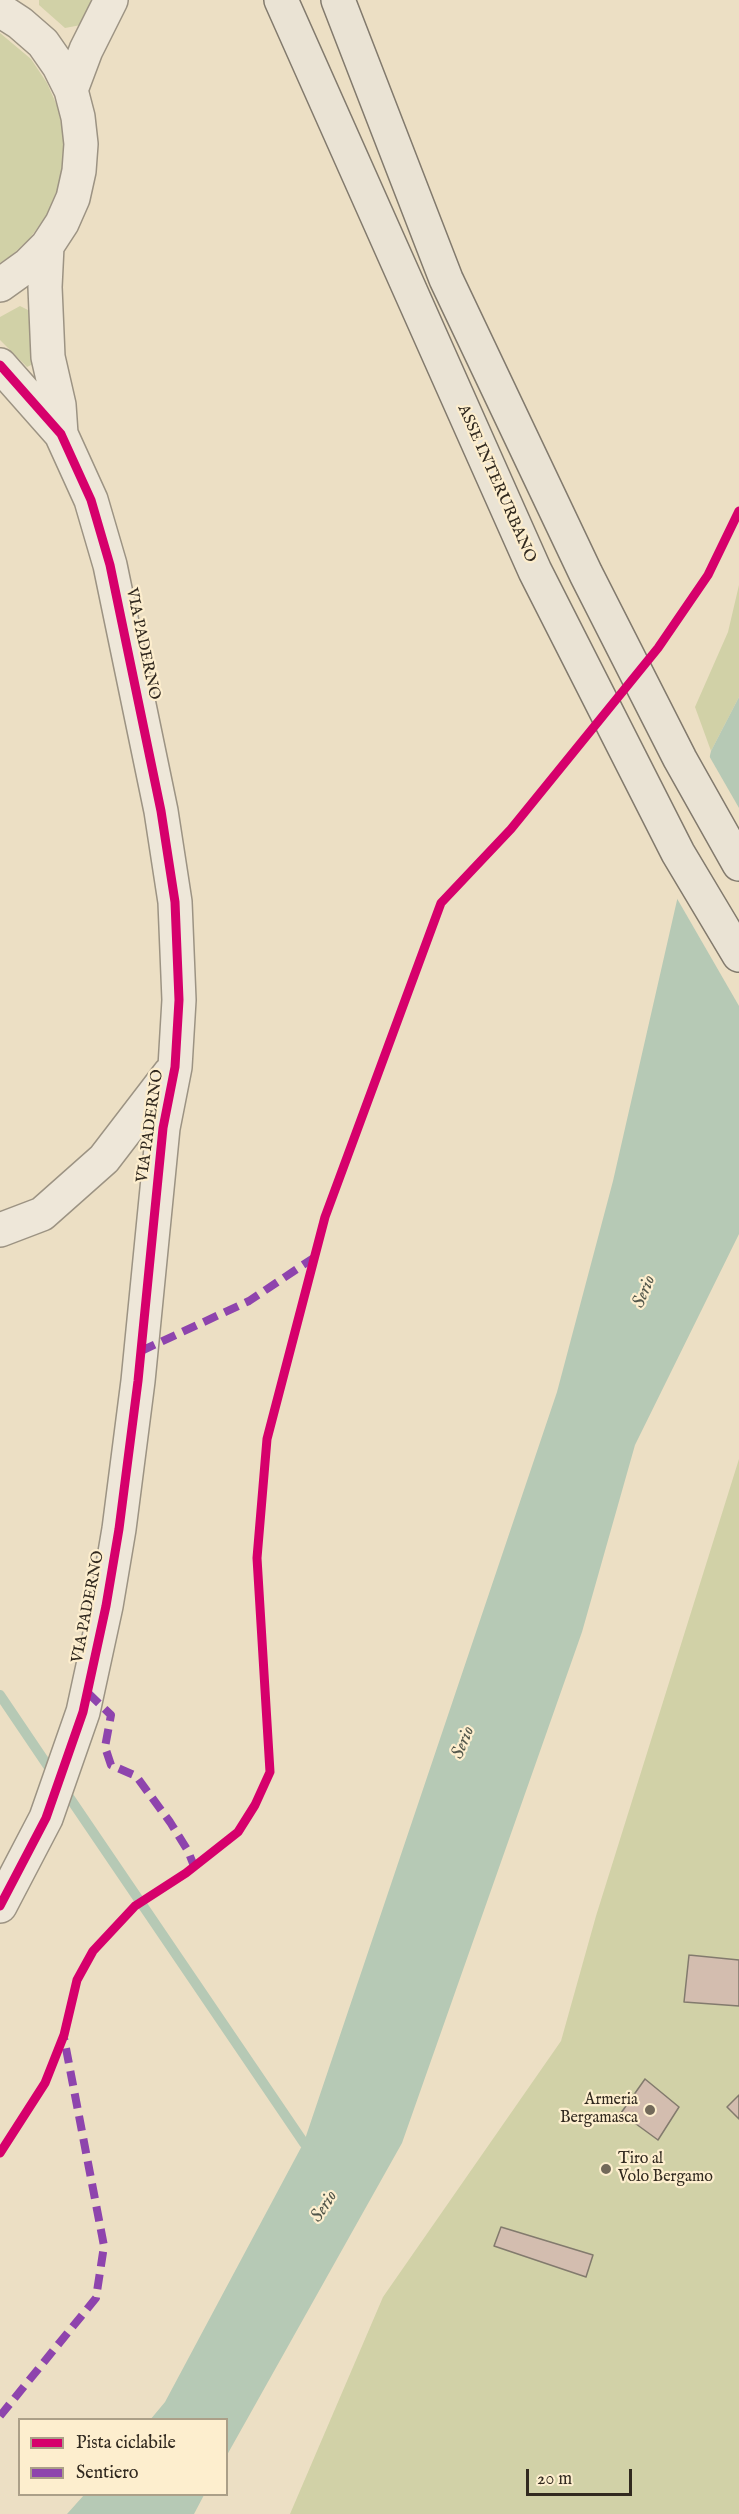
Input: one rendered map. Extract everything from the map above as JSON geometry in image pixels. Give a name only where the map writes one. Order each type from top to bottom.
[{"type":"highway","name":"ASSE INTERURBANO","points":[[281,0],[535,571],[678,854],[739,955]]},
{"type":"highway","points":[[338,0],[446,279],[586,574],[680,759],[739,864]]},
{"type":"street","points":[[71,90],[86,50],[111,0]]},
{"type":"street","name":"VIA PADERNO","points":[[0,10],[20,22],[42,43],[58,66],[71,90],[78,117],[81,144],[79,171],[73,198],[62,223],[47,246],[28,265],[0,285]]},
{"type":"street","name":"VIA PADERNO","points":[[47,246],[45,287],[48,357],[59,405],[61,435]]},
{"type":"street","name":"VIA PADERNO","points":[[0,365],[61,435],[91,500],[110,565],[161,811],[175,902],[179,1000],[175,1067],[163,1128],[141,1351],[119,1529],[106,1606],[83,1712],[46,1818],[0,1906]]},
{"type":"street","points":[[0,1230],[42,1214],[104,1159],[175,1067]]},
{"type":"green space","points":[[39,0],[91,0],[81,25],[65,28],[39,5]]},
{"type":"green space","points":[[0,33],[31,59],[47,83],[58,108],[63,135],[63,163],[57,190],[46,216],[30,238],[0,263]]},
{"type":"green space","points":[[20,306],[30,311],[35,363],[27,367],[0,340],[0,317]]},
{"type":"green space","points":[[739,585],[739,697],[711,751],[695,707],[728,632]]},
{"type":"green space","name":"Tiro al Volo Bergamo","points":[[739,1459],[739,2514],[290,2514],[383,2297],[561,2041],[596,1916]]},
{"type":"water","name":"Serio","points":[[739,697],[739,1234],[635,1445],[582,1632],[402,2143],[228,2453],[228,2418],[152,2418],[165,2402],[304,2142],[557,1392],[613,1181],[711,751]]},
{"type":"water","points":[[83,2496],[203,2496],[194,2514],[67,2514]]},
{"type":"pier","points":[[708,754],[739,808],[739,1006],[675,895]]},
{"type":"building","points":[[689,1955],[739,1960],[739,2006],[684,2002]]},
{"type":"building","name":"Armeria Bergamasca","points":[[645,2079],[679,2107],[658,2140],[621,2113]]},
{"type":"building","points":[[739,2095],[739,2119],[727,2107]]},
{"type":"building","points":[[501,2227],[593,2255],[586,2277],[494,2246]]},
{"type":"waterway","points":[[0,1695],[54,1775]]},
{"type":"waterway","points":[[63,1788],[304,2143],[314,2153]]},
{"type":"marked path","points":[[141,1351],[249,1301],[315,1257]]},
{"type":"marked path","points":[[88,1693],[111,1715],[105,1747],[111,1765],[136,1776],[170,1822],[188,1851],[194,1866]]},
{"type":"marked path","points":[[0,2416],[96,2298],[104,2246],[64,2038]]},
{"type":"cycle path","points":[[0,365],[61,434],[91,500],[110,565],[161,811],[175,902],[179,1000],[175,1067],[163,1128],[138,1381],[119,1529],[106,1606],[83,1712],[46,1818],[0,1906]]},
{"type":"cycle path","points":[[0,2153],[45,2083],[64,2035],[77,1980],[93,1951],[135,1906],[186,1873],[238,1832],[255,1805],[270,1772],[257,1558],[267,1439],[325,1217],[441,903],[511,829],[658,648],[708,575],[739,511]]},
{"type":"place","name":"Armeria Bergamasca","points":[[650,2110]]},
{"type":"place","name":"Tiro al Volo Bergamo","points":[[606,2169]]}]
